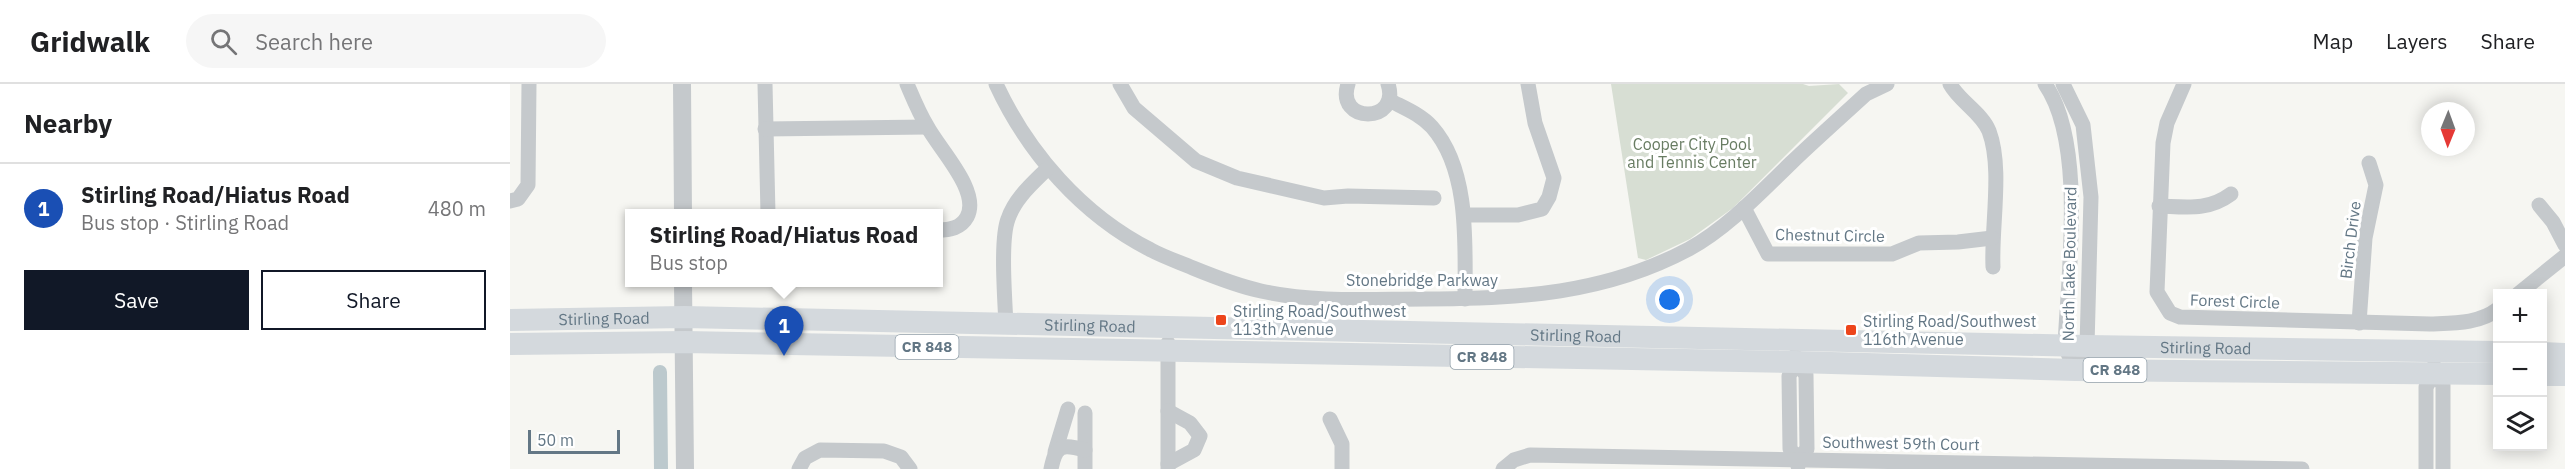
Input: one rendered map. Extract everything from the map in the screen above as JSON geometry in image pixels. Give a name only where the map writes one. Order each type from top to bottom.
[{"type":"main road","name":"Stirling Road","points":[[510,320],[684,317],[1168,328],[1795,351],[2075,369],[2434,362],[2493,353]]},
{"type":"main road","name":"Stirling Road","points":[[510,344],[685,342],[1168,351],[1795,351],[2076,346],[2434,362],[2493,373]]},
{"type":"main road","points":[[2547,353],[2565,354]]},
{"type":"main road","points":[[2547,375],[2565,375]]},
{"type":"street","points":[[514,200],[528,185],[529,84]]},
{"type":"street","points":[[682,84],[683,209]]},
{"type":"street","points":[[765,84],[768,209]]},
{"type":"street","points":[[907,84],[927,127],[968,192],[969,211],[960,225],[943,229]]},
{"type":"street","name":"Stonebridge Parkway","points":[[996,84],[1005,104],[1048,168],[1094,214],[1150,250],[1206,273],[1261,291],[1323,298],[1465,299],[1526,297],[1585,288],[1633,273],[1690,248],[1744,208],[1868,89],[1887,84]]},
{"type":"street","points":[[1120,84],[1134,108],[1196,161],[1237,178],[1324,198],[1348,196],[1434,198]]},
{"type":"street","points":[[1348,84],[1346,97],[1349,104],[1361,114],[1374,114],[1386,106],[1389,100],[1388,84]]},
{"type":"street","points":[[1464,215],[1518,215],[1542,209],[1549,197],[1554,178],[1535,123],[1528,84]]},
{"type":"street","name":"North Lake Boulevard","points":[[2045,84],[2056,99],[2065,130],[2072,185],[2076,346]]},
{"type":"street","name":"North Lake Boulevard","points":[[2063,84],[2083,125],[2091,196],[2075,369]]},
{"type":"street","name":"Forest Circle","points":[[2184,84],[2164,132],[2159,206],[2157,292],[2170,313],[2180,317],[2430,324],[2468,322],[2493,313]]},
{"type":"street","points":[[1948,85],[1988,130],[1995,165],[1993,267]]},
{"type":"street","points":[[1389,100],[1420,116],[1432,127],[1454,170],[1464,215],[1465,299]]},
{"type":"street","points":[[765,129],[927,127]]},
{"type":"street","name":"Birch Drive","points":[[2359,323],[2365,238],[2376,185],[2369,163]]},
{"type":"street","points":[[1006,325],[1004,249],[1007,220],[1021,195],[1048,168]]},
{"type":"street","points":[[2159,206],[2204,207],[2218,204],[2231,194]]},
{"type":"street","points":[[2539,205],[2553,222],[2565,245]]},
{"type":"street","name":"Chestnut Circle","points":[[1744,208],[1768,254],[1892,254],[1919,243],[1992,238]]},
{"type":"street","points":[[2524,289],[2565,256]]},
{"type":"street","points":[[683,287],[685,469]]},
{"type":"street","points":[[1168,328],[1168,466]]},
{"type":"street","points":[[1795,351],[1806,375],[1807,449],[1798,464]]},
{"type":"street","points":[[2426,469],[2426,387],[2434,362]]},
{"type":"street","points":[[2434,362],[2443,385],[2443,469]]},
{"type":"street","points":[[1051,469],[1068,409]]},
{"type":"street","points":[[1168,411],[1190,423],[1200,436],[1194,450],[1168,466]]},
{"type":"street","points":[[1084,413],[1085,469]]},
{"type":"street","points":[[1329,419],[1342,444],[1342,469]]},
{"type":"street","points":[[1055,452],[1067,445],[1085,450]]},
{"type":"street","points":[[802,464],[820,450],[884,451],[901,457],[909,468]]},
{"type":"street","name":"Southwest 59th Court","points":[[1503,469],[1514,460],[1530,455],[1798,464],[2302,469]]},
{"type":"green space","name":"Cooper City Pool and Tennis Center","points":[[1611,84],[1803,84],[1809,86],[1839,84],[1848,93],[1733,208],[1690,239],[1646,260],[1638,258]]},
{"type":"waterway","points":[[660,372],[661,469]]},
{"type":"place","name":"Stirling Road/Southwest 113th Avenue","points":[[1221,320]]},
{"type":"place","name":"Stirling Road/Southwest 116th Avenue","points":[[1851,330]]},
{"type":"place","name":"Stirling Road/Hiatus Road","points":[[784,356]]}]
